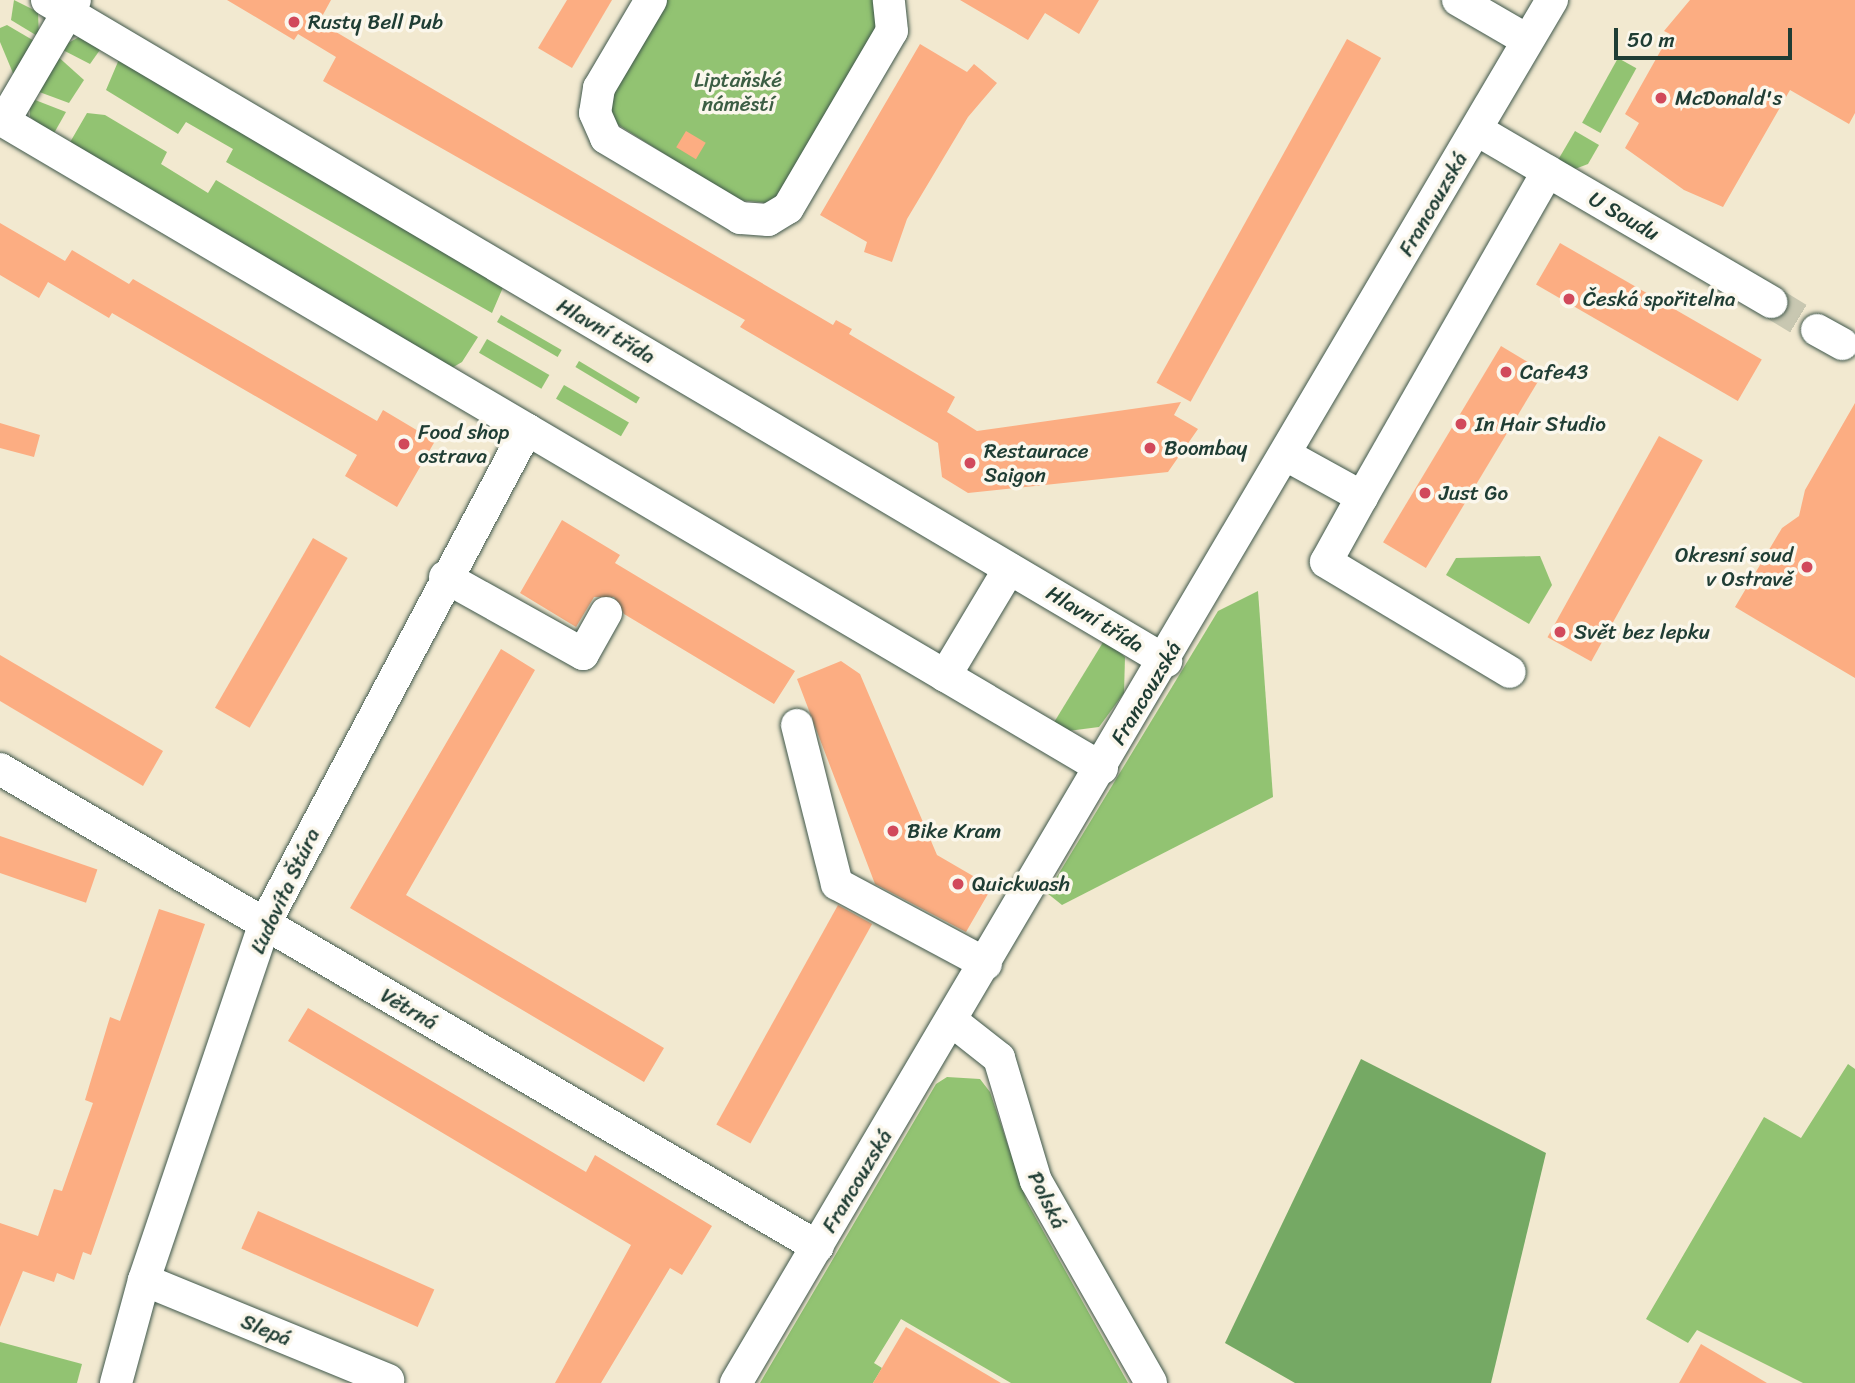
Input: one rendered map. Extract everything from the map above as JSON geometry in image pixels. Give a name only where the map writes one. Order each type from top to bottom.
[{"type":"street","points":[[651,0],[599,88],[595,113],[606,138],[740,218],[768,220],[788,208],[892,31],[889,0]]},
{"type":"street","points":[[1458,0],[1527,40]]},
{"type":"street","name":"Francouzská","points":[[736,1383],[1166,661],[1552,0]]},
{"type":"street","points":[[63,4],[2,120],[1102,768]]},
{"type":"street","name":"Hlavní třída","points":[[63,4],[1166,661]]},
{"type":"street","name":"U Soudu","points":[[1477,130],[1771,303]]},
{"type":"street","points":[[1510,672],[1326,562],[1548,171]]},
{"type":"street","name":"Ľudovíta Štúra","points":[[116,1383],[144,1280],[264,925],[445,576],[527,429]]},
{"type":"street","points":[[1286,454],[1362,497]]},
{"type":"street","points":[[944,676],[1009,569]]},
{"type":"street","points":[[445,576],[583,654],[606,613]]},
{"type":"street","points":[[797,725],[837,884],[986,964]]},
{"type":"street","name":"Větrná","points":[[0,769],[818,1247]]},
{"type":"street","name":"Polská","points":[[952,1021],[999,1058],[1036,1181],[1151,1383]]},
{"type":"street","name":"Slepá","points":[[144,1280],[388,1380]]},
{"type":"green space","points":[[14,0],[38,12],[39,37],[11,20]]},
{"type":"green space","name":"Liptaňské náměstí","points":[[656,0],[879,0],[885,21],[786,189],[768,203],[738,200],[612,121],[606,101]]},
{"type":"green space","points":[[7,25],[36,42],[15,78],[0,42],[0,28]]},
{"type":"green space","points":[[79,37],[102,47],[90,64],[59,48]]},
{"type":"green space","points":[[55,54],[84,80],[69,103],[34,90]]},
{"type":"green space","points":[[120,57],[504,285],[492,313],[226,162],[233,149],[186,122],[178,134],[106,90]]},
{"type":"green space","points":[[1618,58],[1636,68],[1600,133],[1582,123]]},
{"type":"green space","points":[[30,98],[66,112],[53,135],[30,117]]},
{"type":"green space","points":[[87,113],[105,115],[167,152],[161,164],[208,193],[216,180],[478,337],[462,362],[450,369],[69,144]]},
{"type":"green space","points":[[1575,131],[1599,145],[1588,164],[1575,169],[1558,160]]},
{"type":"green space","points":[[501,315],[562,350],[558,357],[497,322]]},
{"type":"green space","points":[[487,339],[549,375],[541,389],[479,353]]},
{"type":"green space","points":[[579,361],[640,398],[636,404],[575,367]]},
{"type":"green space","points":[[564,385],[629,422],[621,436],[556,399]]},
{"type":"green space","points":[[1540,556],[1552,585],[1529,624],[1446,575],[1456,558]]},
{"type":"green space","points":[[1258,591],[1273,797],[1062,905],[1047,893],[1218,611]]},
{"type":"green space","points":[[1105,639],[1125,657],[1124,693],[1099,727],[1068,731],[1053,724]]},
{"type":"green space","points":[[1361,1059],[1546,1153],[1491,1383],[1295,1383],[1225,1343]]},
{"type":"green space","points":[[1848,1064],[1855,1069],[1855,1383],[1803,1383],[1697,1330],[1688,1343],[1646,1319],[1764,1117],[1801,1138]]},
{"type":"green space","points":[[947,1077],[980,1079],[990,1092],[1027,1202],[1128,1383],[1011,1383],[901,1319],[874,1363],[882,1368],[873,1383],[760,1383],[936,1084]]},
{"type":"green space","points":[[0,1342],[82,1364],[77,1383],[0,1383]]},
{"type":"building","points":[[227,0],[331,0],[319,22],[833,325],[836,320],[852,329],[849,334],[955,397],[947,412],[977,431],[1181,402],[1174,415],[1198,429],[1168,472],[968,493],[942,477],[938,443],[740,327],[745,320],[323,81],[336,57],[298,34],[294,40]]},
{"type":"building","points":[[567,0],[612,0],[572,68],[538,48]]},
{"type":"building","points":[[960,0],[1099,0],[1079,34],[1045,13],[1028,40]]},
{"type":"building","points":[[1690,0],[1855,0],[1855,113],[1849,124],[1790,90],[1723,207],[1684,190],[1625,148],[1639,123],[1625,114],[1670,34],[1664,31]]},
{"type":"building","points":[[1347,39],[1381,58],[1191,402],[1156,383]]},
{"type":"building","points":[[920,44],[967,72],[974,64],[997,83],[968,117],[907,219],[892,262],[864,252],[867,242],[820,215]]},
{"type":"building","points":[[686,131],[706,143],[696,159],[676,147]]},
{"type":"building","points":[[0,223],[65,261],[72,250],[129,284],[133,279],[377,421],[383,410],[435,441],[397,507],[345,476],[357,455],[112,313],[109,318],[48,282],[39,298],[0,275]]},
{"type":"building","points":[[1560,243],[1762,360],[1738,401],[1536,285]]},
{"type":"building","points":[[1501,346],[1544,372],[1426,568],[1383,542]]},
{"type":"building","name":"Okresní soud v Ostravě","points":[[1855,403],[1855,678],[1735,607],[1782,528],[1799,516],[1805,490]]},
{"type":"building","points":[[0,423],[40,435],[34,457],[0,448]]},
{"type":"building","points":[[1659,436],[1703,460],[1591,661],[1547,637]]},
{"type":"building","points":[[562,520],[620,555],[615,563],[795,671],[774,704],[624,614],[614,597],[594,597],[576,627],[520,593]]},
{"type":"building","points":[[313,538],[348,558],[250,728],[215,708]]},
{"type":"building","points":[[501,649],[535,670],[406,895],[664,1048],[644,1082],[350,908]]},
{"type":"building","points":[[0,655],[163,751],[143,786],[0,701]]},
{"type":"building","points":[[841,661],[860,674],[937,855],[992,887],[966,932],[875,884],[797,679]]},
{"type":"building","points":[[0,836],[97,870],[86,903],[0,873]]},
{"type":"building","points":[[838,905],[872,924],[750,1143],[716,1125]]},
{"type":"building","points":[[159,909],[205,924],[91,1255],[83,1252],[74,1280],[57,1273],[54,1282],[23,1271],[0,1327],[0,1223],[38,1236],[54,1189],[62,1191],[93,1103],[85,1100],[110,1017],[120,1021]]},
{"type":"building","points":[[308,1008],[586,1172],[595,1155],[712,1226],[682,1275],[670,1268],[601,1383],[555,1383],[631,1245],[288,1041]]},
{"type":"building","points":[[258,1211],[434,1290],[418,1327],[241,1248]]},
{"type":"building","points":[[906,1327],[1001,1383],[873,1383]]},
{"type":"building","points":[[1701,1344],[1767,1383],[1679,1383]]},
{"type":"tunnel","points":[[1771,302],[1817,330]]},
{"type":"place","name":"Rusty Bell Pub","points":[[294,22]]},
{"type":"place","name":"McDonald's","points":[[1661,98]]},
{"type":"place","name":"Česká spořitelna","points":[[1569,299]]},
{"type":"place","name":"Cafe43","points":[[1506,372]]},
{"type":"place","name":"In Hair Studio","points":[[1461,424]]},
{"type":"place","name":"Food shop ostrava","points":[[404,444]]},
{"type":"place","name":"Boombay","points":[[1150,448]]},
{"type":"place","name":"Restaurace Saigon","points":[[970,463]]},
{"type":"place","name":"Just Go","points":[[1425,493]]},
{"type":"place","name":"Okresní soud v Ostravě","points":[[1807,567]]},
{"type":"place","name":"Svět bez lepku","points":[[1560,632]]},
{"type":"place","name":"Bike Kram","points":[[893,831]]},
{"type":"place","name":"Quickwash","points":[[958,884]]}]
